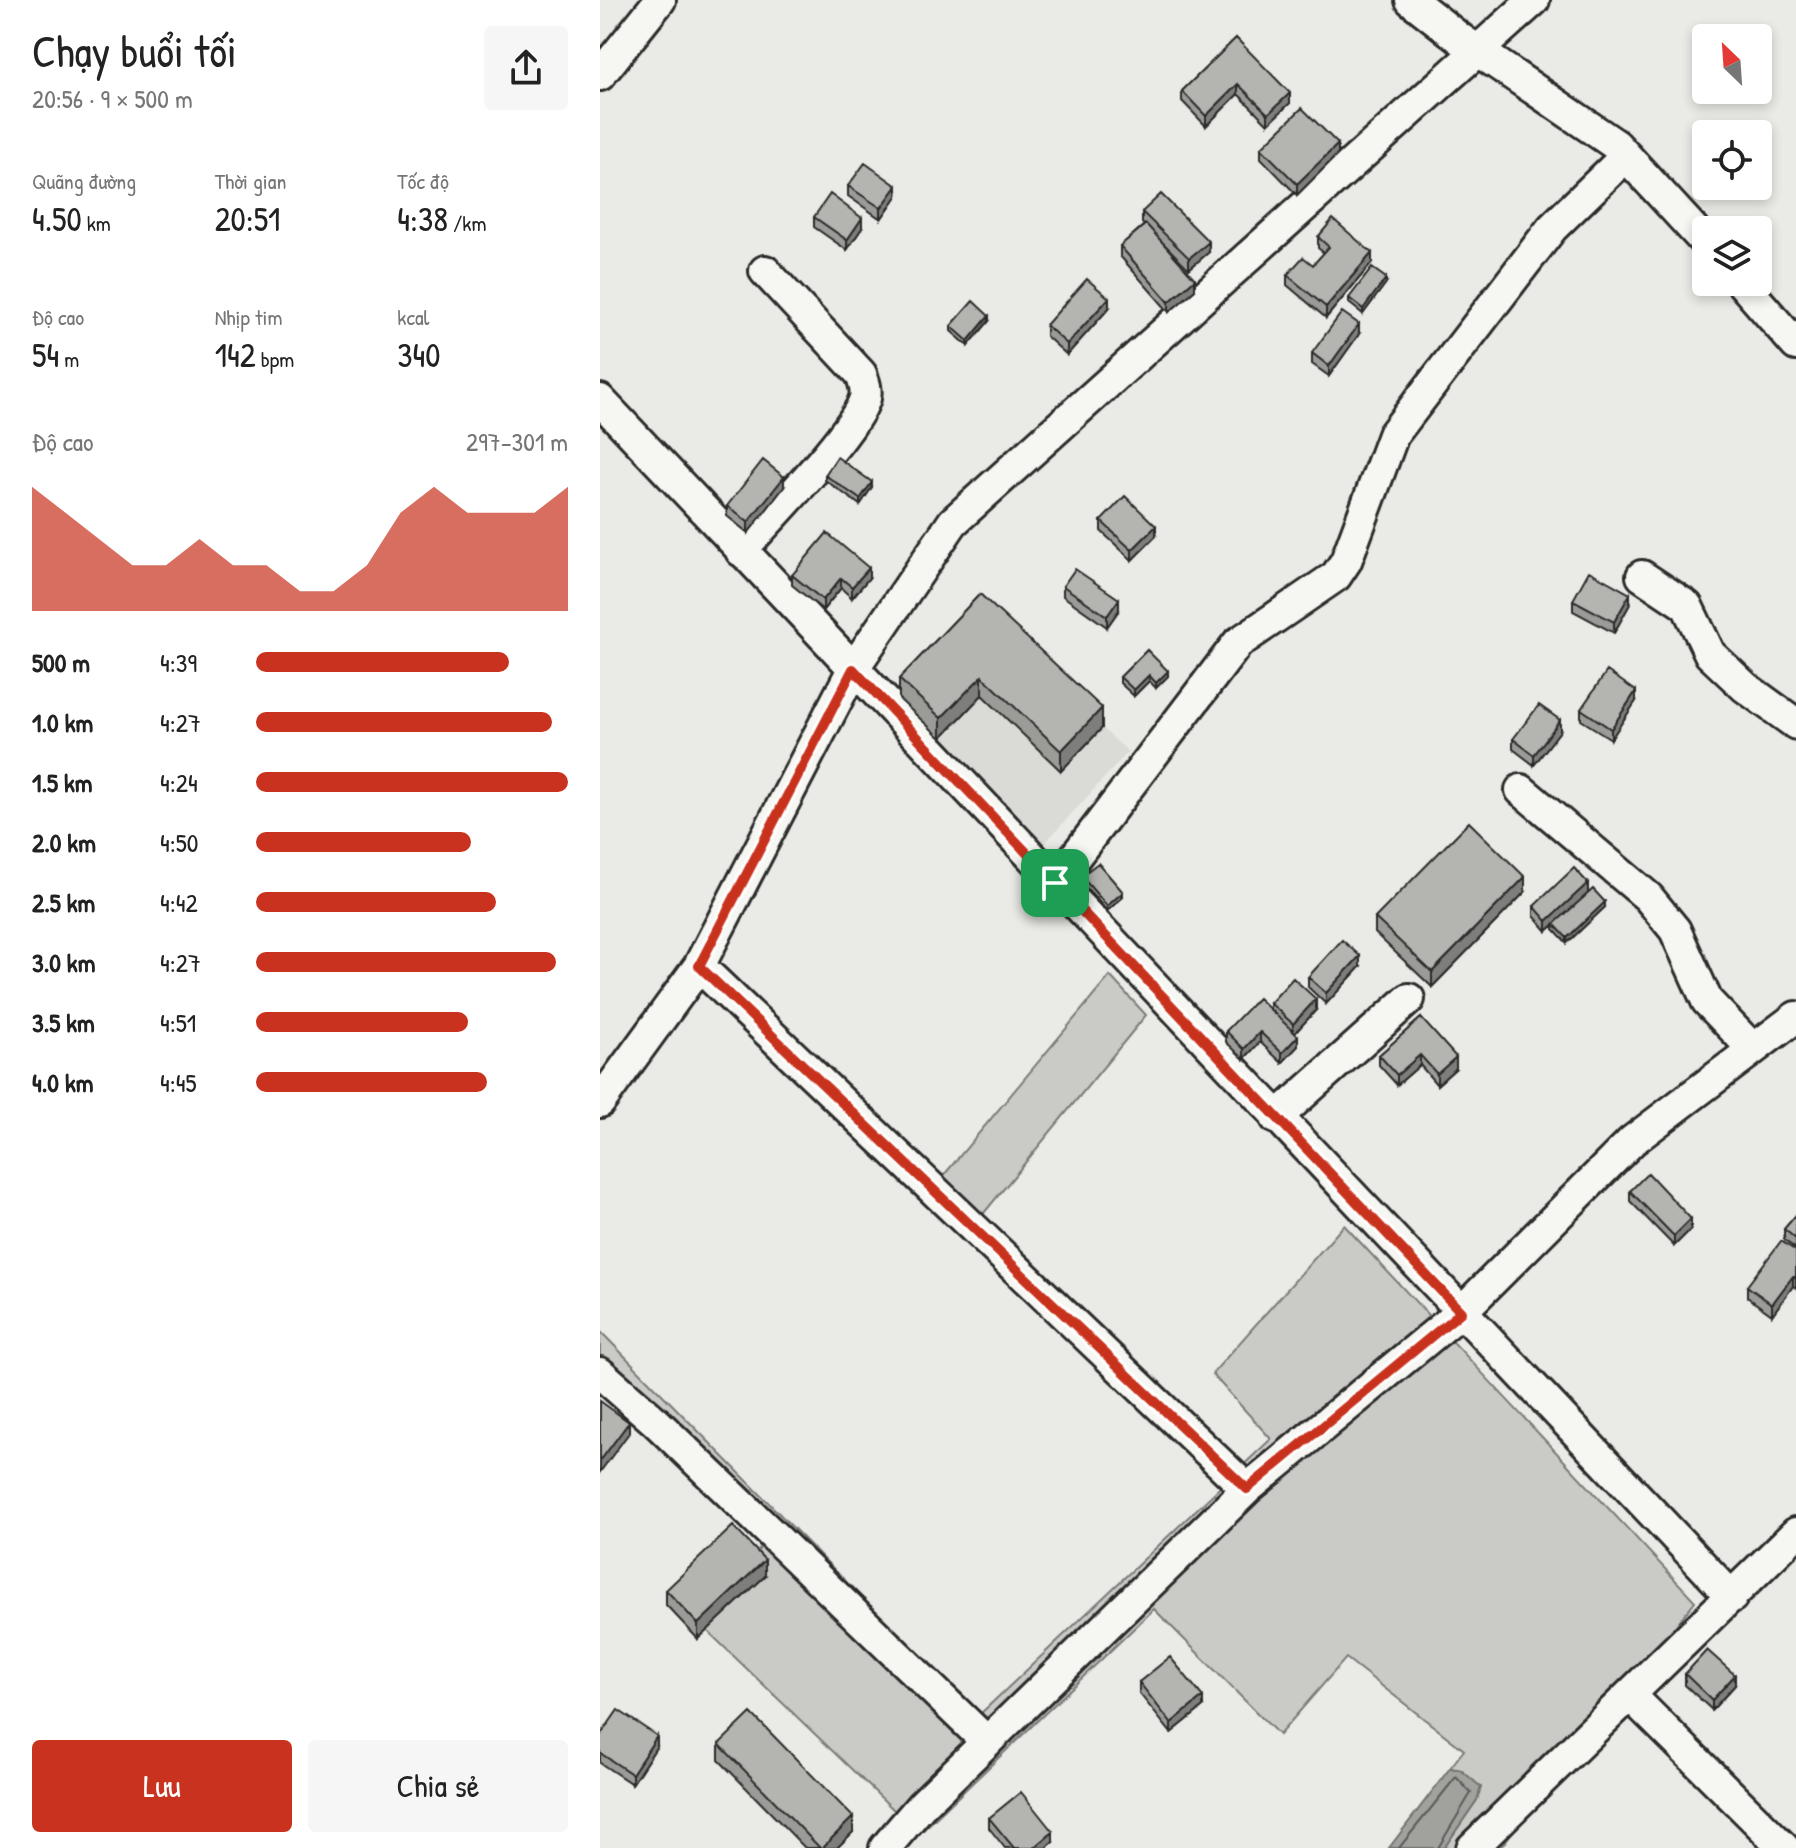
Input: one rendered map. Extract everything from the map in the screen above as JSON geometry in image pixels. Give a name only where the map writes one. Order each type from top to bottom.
[{"type":"street","points":[[600,75],[660,0]]},
{"type":"street","points":[[1411,0],[1476,50],[1616,145],[1692,228]]},
{"type":"street","points":[[600,1102],[699,966],[853,669],[953,522],[1534,0]]},
{"type":"street","points":[[1055,883],[1238,643],[1336,576],[1346,561],[1393,435],[1552,228],[1626,156]]},
{"type":"street","points":[[741,551],[846,431],[865,399],[866,388],[861,374],[765,271]]},
{"type":"street","points":[[1753,296],[1796,345]]},
{"type":"street","points":[[600,400],[1732,1597]]},
{"type":"street","points":[[1642,576],[1687,606],[1710,654],[1745,687],[1796,724]]},
{"type":"street","points":[[1521,790],[1648,897],[1675,930],[1707,1001],[1753,1049]]},
{"type":"street","points":[[699,966],[1247,1489]]},
{"type":"street","points":[[1276,1118],[1409,999]]},
{"type":"street","points":[[885,1848],[987,1742],[1247,1489],[1461,1312],[1632,1141],[1796,1017]]},
{"type":"street","points":[[600,1373],[656,1422],[987,1742]]},
{"type":"street","points":[[1472,1848],[1796,1533]]},
{"type":"street","points":[[1630,1695],[1784,1848]]},
{"type":"shaded area","points":[[980,614],[1128,752],[1043,845],[899,699]]},
{"type":"shaded area","points":[[1110,976],[1146,1015],[966,1235],[924,1199]]},
{"type":"shaded area","points":[[1344,1225],[1695,1601],[1500,1848],[1444,1848],[1477,1800],[1461,1770],[1450,1768],[1464,1750],[1346,1658],[1279,1735],[1154,1609],[919,1834],[694,1618],[766,1542],[600,1373],[600,1331],[978,1716],[1271,1439],[1212,1374]]},
{"type":"water","points":[[1450,1768],[1461,1770],[1481,1787],[1477,1800],[1444,1848],[1389,1848]]},
{"type":"building","points":[[1236,38],[1290,93],[1268,114],[1238,84],[1206,116],[1182,91]]},
{"type":"building","points":[[1302,108],[1338,144],[1297,184],[1261,148]]},
{"type":"building","points":[[865,163],[897,186],[881,208],[848,186]]},
{"type":"building","points":[[830,194],[862,218],[847,240],[814,217]]},
{"type":"building","points":[[1161,194],[1209,242],[1189,258],[1142,212]]},
{"type":"building","points":[[1333,219],[1372,253],[1326,307],[1287,275],[1303,257],[1313,265],[1329,247],[1318,237]]},
{"type":"building","points":[[1146,224],[1195,279],[1169,302],[1120,246]]},
{"type":"building","points":[[1372,268],[1386,278],[1363,309],[1349,298]]},
{"type":"building","points":[[1087,279],[1109,298],[1067,344],[1046,325]]},
{"type":"building","points":[[973,301],[989,316],[968,341],[951,326]]},
{"type":"building","points":[[1342,312],[1359,324],[1329,366],[1312,353]]},
{"type":"building","points":[[837,457],[872,482],[860,499],[825,475]]},
{"type":"building","points":[[763,460],[784,477],[748,522],[727,506]]},
{"type":"building","points":[[1125,496],[1156,526],[1132,550],[1101,521]]},
{"type":"building","points":[[827,533],[869,568],[852,587],[841,578],[823,600],[792,575]]},
{"type":"building","points":[[1075,569],[1119,599],[1107,616],[1063,586]]},
{"type":"building","points":[[1589,571],[1630,594],[1614,622],[1573,600]]},
{"type":"building","points":[[980,594],[1102,708],[1061,751],[982,676],[941,718],[899,679]]},
{"type":"building","points":[[1147,650],[1168,671],[1156,683],[1149,675],[1134,690],[1120,677]]},
{"type":"building","points":[[1607,671],[1636,691],[1611,729],[1581,709]]},
{"type":"building","points":[[1539,705],[1560,720],[1534,755],[1513,739]]},
{"type":"building","points":[[1469,822],[1525,877],[1432,972],[1375,918]]},
{"type":"building","points":[[1098,863],[1123,892],[1107,906],[1081,876]]},
{"type":"building","points":[[1574,868],[1588,883],[1547,921],[1534,906]]},
{"type":"building","points":[[1593,889],[1605,902],[1567,938],[1554,924]]},
{"type":"building","points":[[1342,940],[1360,956],[1326,993],[1308,977]]},
{"type":"building","points":[[1293,978],[1316,999],[1293,1024],[1270,1003]]},
{"type":"building","points":[[1258,998],[1298,1036],[1282,1053],[1260,1032],[1244,1049],[1226,1031]]},
{"type":"building","points":[[1421,1018],[1456,1057],[1437,1074],[1420,1055],[1397,1075],[1379,1055]]},
{"type":"building","points":[[1648,1173],[1691,1219],[1674,1236],[1630,1191]]},
{"type":"building","points":[[1796,1215],[1796,1239],[1784,1229]]},
{"type":"building","points":[[1781,1241],[1796,1251],[1796,1278],[1793,1276],[1772,1304],[1747,1286]]},
{"type":"building","points":[[600,1401],[629,1422],[600,1461]]},
{"type":"building","points":[[733,1526],[765,1560],[698,1624],[666,1590]]},
{"type":"building","points":[[1707,1650],[1735,1675],[1712,1700],[1685,1674]]},
{"type":"building","points":[[1170,1657],[1203,1697],[1171,1723],[1139,1682]]},
{"type":"building","points":[[618,1710],[657,1736],[632,1774],[600,1753],[600,1736]]},
{"type":"building","points":[[751,1713],[853,1817],[822,1848],[719,1744]]},
{"type":"building","points":[[1021,1792],[1053,1832],[1034,1848],[1014,1848],[989,1818]]},
{"type":"route","points":[[853,669],[1055,883],[1461,1312],[1247,1489],[699,966],[853,669]]}]
